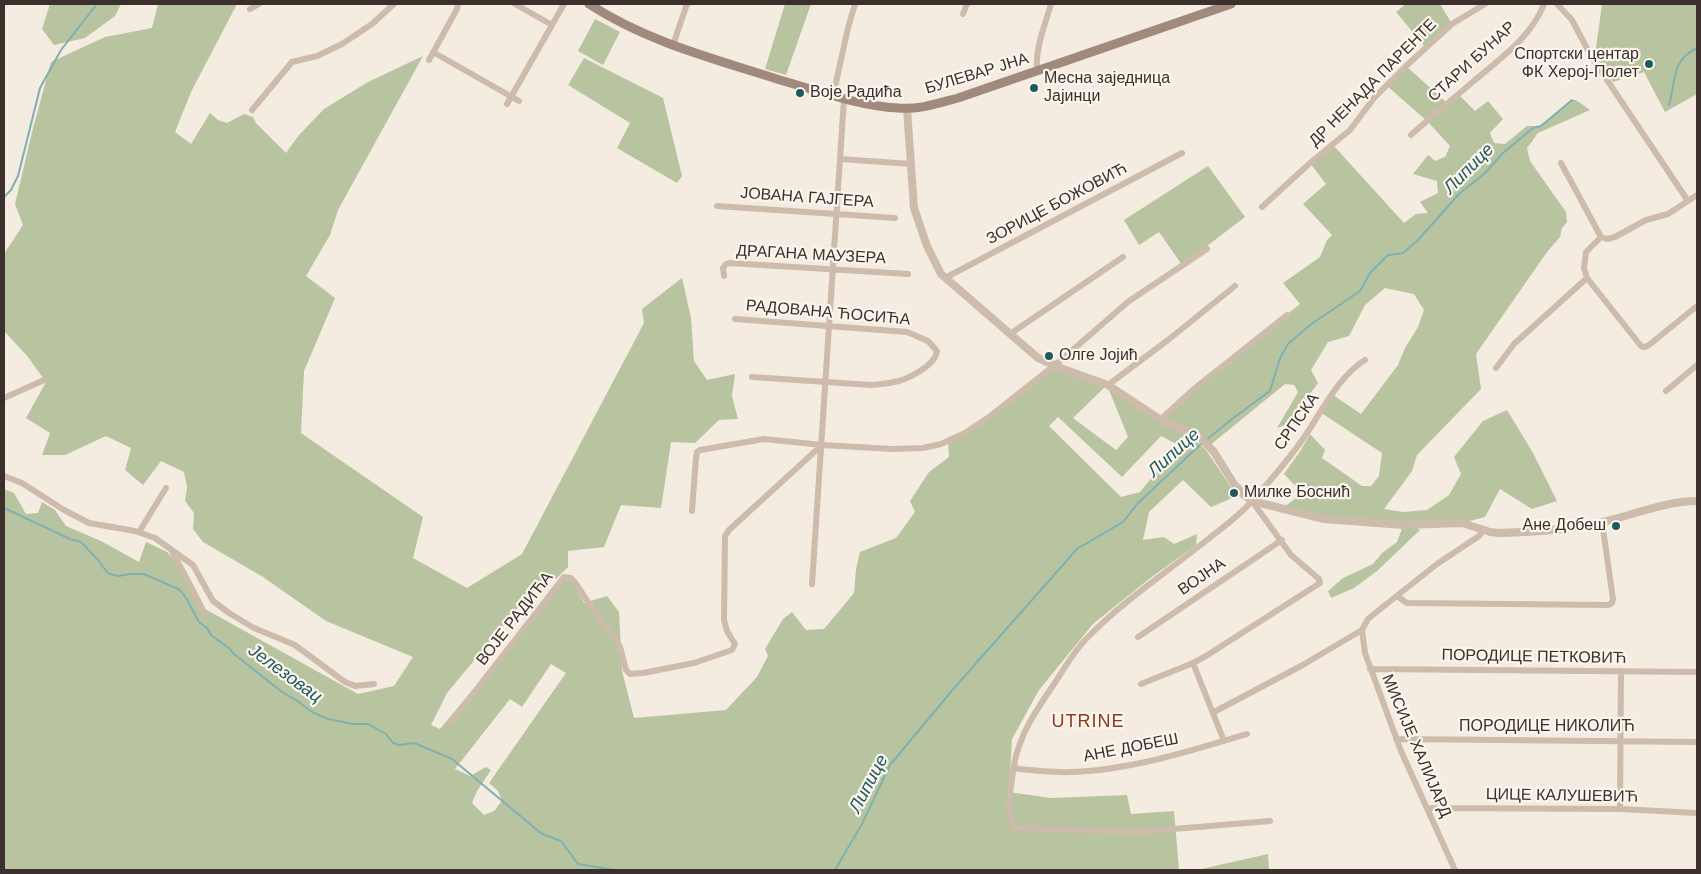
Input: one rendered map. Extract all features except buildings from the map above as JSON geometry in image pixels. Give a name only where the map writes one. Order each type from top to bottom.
[{"type":"main road","name":"БУЛЕВАР ЈНА","points":[[590,4],[635,30],[672,45],[844,99],[872,106],[908,109],[936,104],[1231,4]]},
{"type":"street","points":[[250,9],[259,4]]},
{"type":"street","points":[[252,110],[292,62],[317,56],[347,41],[372,24],[394,4]]},
{"type":"street","points":[[429,60],[458,9],[458,4]]},
{"type":"street","points":[[515,4],[552,25]]},
{"type":"street","points":[[507,104],[564,4]]},
{"type":"street","points":[[672,45],[687,4]]},
{"type":"street","points":[[833,96],[855,4]]},
{"type":"street","points":[[963,14],[967,4]]},
{"type":"street","points":[[1036,71],[1038,49],[1051,4]]},
{"type":"street","name":"ДР НЕНАДА ПАРЕНТЕ","points":[[1262,208],[1310,163],[1350,130],[1374,98],[1406,66],[1452,24],[1485,4]]},
{"type":"street","name":"СТАРИ БУНАР","points":[[1411,134],[1505,55],[1533,24],[1544,4]]},
{"type":"street","points":[[1557,4],[1572,20],[1591,56],[1688,201]]},
{"type":"street","points":[[433,52],[519,101]]},
{"type":"street","points":[[812,584],[844,99]]},
{"type":"street","points":[[908,109],[912,198],[917,220],[932,258],[945,278],[1038,358],[1054,366],[1108,385],[1160,420],[1205,442],[1234,484],[1252,501],[1291,555],[1319,579],[1320,583],[1226,644],[1193,663],[1141,684]]},
{"type":"street","name":"ЗОРИЦЕ БОЖОВИЋ","points":[[945,278],[1182,153]]},
{"type":"street","points":[[840,159],[911,164]]},
{"type":"street","points":[[1561,163],[1601,236],[1606,239],[1612,239],[1640,223],[1668,214],[1697,195]]},
{"type":"street","name":"ЈОВАНА ГАЈГЕРА","points":[[717,206],[895,218]]},
{"type":"street","points":[[1601,236],[1586,252],[1584,268],[1587,278],[1643,347],[1649,345],[1697,306]]},
{"type":"street","points":[[692,511],[696,458],[697,452],[700,450],[764,439],[822,445],[908,449],[941,444],[965,434],[1054,366],[1136,296],[1207,249]]},
{"type":"street","points":[[1010,334],[1123,257]]},
{"type":"street","name":"ДРАГАНА МАУЗЕРА","points":[[724,276],[724,268],[729,263],[908,274]]},
{"type":"street","points":[[1496,368],[1514,344],[1587,278]]},
{"type":"street","points":[[1108,385],[1236,286]]},
{"type":"street","points":[[1160,420],[1195,388],[1287,315]]},
{"type":"street","name":"РАДОВАНА ЋОСИЋА","points":[[735,319],[902,331],[922,338],[937,351],[936,357],[921,370],[896,382],[871,385],[826,382]]},
{"type":"street","name":"СРПСКА","points":[[1270,821],[1137,832],[1014,827],[1012,824],[1010,798],[1013,761],[1018,745],[1031,719],[1087,638],[1131,599],[1218,531],[1252,501],[1297,448],[1351,369],[1365,360]]},
{"type":"street","points":[[1666,391],[1697,365]]},
{"type":"street","points":[[752,377],[826,382]]},
{"type":"street","points":[[4,398],[44,380]]},
{"type":"street","name":"ВОЈЕ РАДИЋА","points":[[451,722],[564,577],[572,578],[615,638],[626,670],[630,674],[694,663],[732,650],[735,644],[727,631],[724,620],[725,536],[729,530],[822,445]]},
{"type":"street","points":[[4,476],[22,483],[64,510],[89,523],[139,532],[155,538],[193,565],[213,601],[229,613],[254,628],[295,644],[345,682],[355,686],[374,684]]},
{"type":"street","points":[[139,532],[166,488]]},
{"type":"street","points":[[1252,501],[1324,519],[1403,526],[1462,523],[1499,532],[1562,529],[1697,501]]},
{"type":"street","points":[[1397,596],[1408,603],[1608,605],[1614,599],[1602,522]]},
{"type":"street","points":[[1214,712],[1301,666],[1362,630],[1368,619],[1437,564],[1479,536],[1484,529]]},
{"type":"street","name":"ВОЈНА","points":[[1138,637],[1282,540]]},
{"type":"street","points":[[170,548],[205,614]]},
{"type":"street","name":"МИСИЈЕ ХАЛИЈАРД","points":[[1362,630],[1363,644],[1370,669],[1396,739],[1455,870]]},
{"type":"street","points":[[1193,663],[1224,741]]},
{"type":"street","name":"ПОРОДИЦЕ ПЕТКОВИЋ","points":[[1370,669],[1697,672]]},
{"type":"street","points":[[1620,809],[1622,671]]},
{"type":"street","name":"АНЕ ДОБЕШ","points":[[1014,765],[1018,768],[1047,771],[1070,772],[1091,770],[1132,764],[1246,734]]},
{"type":"street","name":"ПОРОДИЦЕ НИКОЛИЋ","points":[[1396,739],[1697,742]]},
{"type":"street","name":"ЦИЦЕ КАЛУШЕВИЋ","points":[[1427,808],[1620,809],[1697,813]]},
{"type":"green space","points":[[50,4],[121,4],[115,16],[85,38],[54,45],[42,29]]},
{"type":"green space","points":[[158,4],[237,4],[191,92],[175,132],[191,144],[210,113],[218,120],[227,123],[244,114],[253,117],[256,123],[286,153],[299,135],[324,109],[368,82],[423,56],[338,210],[330,235],[306,276],[335,298],[304,371],[301,433],[423,517],[413,558],[467,588],[522,554],[644,323],[642,309],[682,278],[691,318],[694,361],[707,380],[735,374],[732,396],[738,419],[719,420],[695,443],[671,442],[661,508],[621,505],[604,547],[568,551],[568,567],[556,579],[548,579],[525,599],[447,693],[431,725],[440,729],[564,580],[571,579],[584,603],[607,596],[619,612],[622,671],[634,718],[726,710],[757,677],[768,656],[765,649],[783,619],[792,612],[806,630],[824,629],[854,593],[860,552],[896,538],[915,512],[910,501],[929,472],[949,457],[948,443],[979,425],[1054,366],[1108,385],[1160,419],[1300,304],[1283,283],[1320,257],[1327,240],[1332,235],[1303,204],[1326,184],[1310,163],[1333,145],[1404,223],[1416,214],[1428,213],[1420,202],[1438,193],[1437,181],[1413,174],[1428,155],[1435,161],[1445,157],[1450,146],[1427,121],[1386,85],[1406,66],[1447,103],[1458,94],[1475,111],[1488,101],[1503,119],[1490,133],[1494,143],[1505,144],[1527,126],[1541,126],[1572,100],[1576,100],[1590,110],[1538,133],[1527,148],[1530,161],[1566,212],[1567,222],[1562,228],[1560,237],[1547,252],[1476,354],[1481,389],[1417,455],[1412,471],[1384,509],[1403,512],[1427,510],[1449,495],[1461,474],[1454,457],[1483,421],[1507,410],[1533,453],[1557,501],[1532,509],[1500,489],[1485,517],[1462,523],[1414,525],[1420,530],[1377,571],[1354,588],[1331,598],[1328,591],[1343,578],[1373,564],[1382,553],[1397,542],[1403,526],[1324,519],[1283,508],[1302,493],[1284,474],[1310,434],[1325,450],[1322,458],[1362,486],[1371,486],[1379,476],[1382,453],[1320,412],[1333,395],[1361,414],[1398,365],[1405,348],[1418,327],[1424,310],[1414,294],[1385,288],[1365,305],[1349,336],[1328,342],[1311,370],[1318,383],[1288,424],[1277,428],[1298,392],[1294,385],[1285,384],[1209,446],[1199,436],[1172,426],[1195,440],[1206,450],[1237,496],[1211,507],[1183,480],[1149,512],[1143,540],[1164,537],[1174,544],[1197,534],[1196,545],[1149,579],[1093,624],[1039,690],[1012,739],[1009,792],[1051,798],[1127,795],[1131,814],[1174,811],[1179,870],[4,870],[4,489],[14,493],[26,514],[38,513],[42,502],[55,510],[66,526],[101,541],[139,562],[146,542],[167,552],[186,571],[205,609],[358,694],[394,686],[413,657],[326,621],[263,577],[203,542],[193,529],[194,513],[185,501],[187,487],[184,472],[161,461],[143,485],[125,470],[131,448],[106,436],[65,455],[42,455],[50,433],[26,418],[46,382],[28,357],[4,331],[4,254],[23,225],[15,204],[51,62],[105,37],[152,28]],"holes":[[[1107,385],[1128,437],[1116,450],[1073,418]],[[1058,417],[1122,477],[1161,436],[1178,445],[1140,492],[1121,497],[1049,426]],[[551,664],[566,673],[489,783],[498,791],[502,801],[494,811],[484,815],[472,803],[477,791],[491,770],[486,767],[470,776],[455,769],[510,699],[522,707]]]},
{"type":"green space","points":[[785,4],[811,4],[786,75],[765,69]]},
{"type":"green space","points":[[1406,4],[1440,4],[1452,24],[1426,48],[1396,12]]},
{"type":"green space","name":"Спортски центар ФК Херој-Полет","points":[[1602,4],[1697,4],[1697,94],[1665,112],[1644,72],[1613,82],[1595,55]]},
{"type":"green space","points":[[595,19],[620,32],[603,65],[578,51]]},
{"type":"green space","points":[[584,58],[663,98],[682,176],[677,183],[617,148],[630,123],[568,85]]},
{"type":"green space","points":[[1208,166],[1245,217],[1182,265],[1159,232],[1139,245],[1124,220]]},
{"type":"green space","points":[[1268,854],[1269,870],[1197,870]]},
{"type":"waterway","points":[[4,197],[11,190],[18,176],[40,88],[61,50],[97,4]]},
{"type":"waterway","points":[[1669,105],[1679,65],[1689,53],[1697,48]]},
{"type":"waterway","name":"Липице","points":[[1206,440],[1270,391],[1280,358],[1288,344],[1310,325],[1360,291],[1370,273],[1388,255],[1403,253],[1418,240],[1459,194],[1484,174],[1503,153],[1533,128],[1541,126],[1572,100]]},
{"type":"waterway","name":"Липице","points":[[835,870],[862,824],[890,765],[955,687],[1077,549],[1123,522],[1138,503],[1202,443]]},
{"type":"waterway","name":"Јелезовац","points":[[4,508],[70,539],[81,542],[110,574],[118,576],[144,574],[180,590],[199,622],[207,628],[211,635],[282,692],[312,712],[328,719],[353,724],[368,724],[386,734],[393,743],[399,745],[414,743],[452,759],[542,834],[561,841],[578,864],[614,870]]},
{"type":"place","name":"Спортски центар ФК Херој-Полет","points":[[1649,64]]},
{"type":"place","name":"Месна заједница Јајинци","points":[[1034,88]]},
{"type":"place","name":"Воје Радића","points":[[800,93]]},
{"type":"place","name":"Олге Јојић","points":[[1049,356]]},
{"type":"place","name":"Милке Боснић","points":[[1234,493]]},
{"type":"place","name":"Ане Добеш","points":[[1616,526]]},
{"type":"district","name":"UTRINE","points":[[1088,722]]}]
